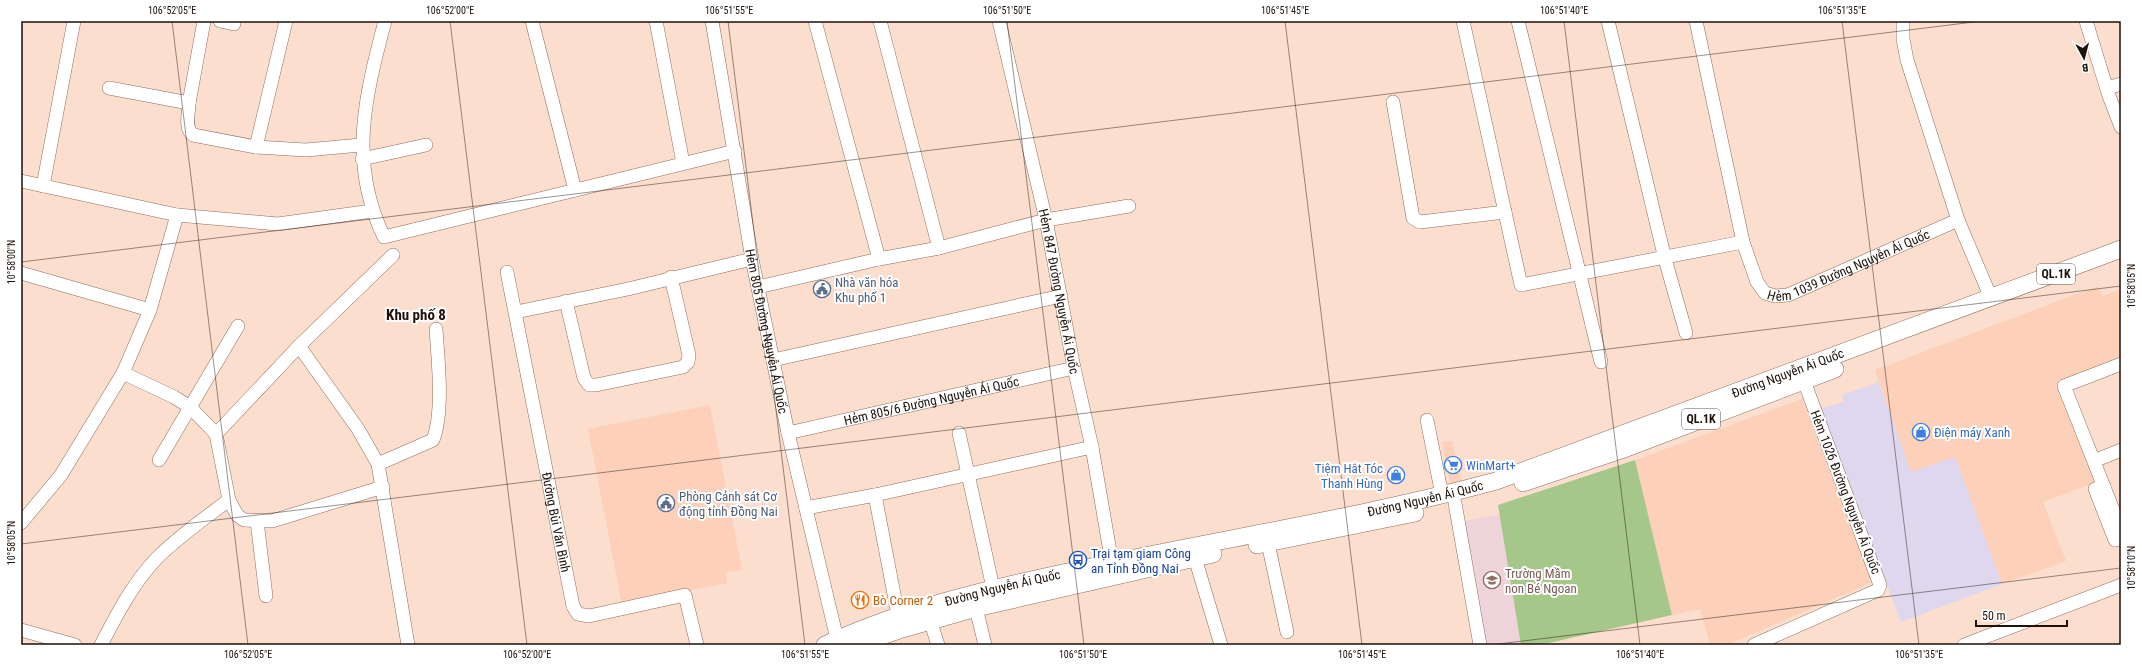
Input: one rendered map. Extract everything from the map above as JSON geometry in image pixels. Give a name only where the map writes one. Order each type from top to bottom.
[{"type":"main road","name":"Đường Nguyễn Ái Quốc","points":[[856,645],[930,620],[976,608],[1195,558],[1268,543],[1564,470],[1804,381],[1953,318],[1991,298],[2121,249]]},
{"type":"main road","name":"Đường Nguyễn Ái Quốc","points":[[831,642],[898,615],[993,588],[1112,562],[1448,499],[1953,318],[2121,261]]},
{"type":"street","points":[[43,186],[74,21]]},
{"type":"street","points":[[204,21],[189,103],[188,127],[193,135],[256,147],[306,150],[361,145]]},
{"type":"street","points":[[220,21],[234,24]]},
{"type":"street","points":[[256,147],[286,21]]},
{"type":"street","points":[[385,21],[363,118],[361,145],[362,159],[372,211],[384,237],[734,151]]},
{"type":"street","points":[[532,21],[575,190]]},
{"type":"street","points":[[656,21],[683,163]]},
{"type":"street","name":"Hẻm 805 Đường Nguyễn Ái Quốc","points":[[712,21],[752,259],[788,433],[806,508],[831,642]]},
{"type":"street","points":[[815,21],[879,259]]},
{"type":"street","points":[[880,21],[939,248]]},
{"type":"street","name":"Hẻm 847 Đường Nguyễn Ái Quốc","points":[[999,21],[1046,220],[1074,368],[1092,447],[1112,562]]},
{"type":"street","points":[[1463,21],[1521,285],[1666,259],[1744,242]]},
{"type":"street","points":[[1518,21],[1601,362]]},
{"type":"street","points":[[1608,21],[1666,259],[1686,333]]},
{"type":"street","name":"Hẻm 1039 Đường Nguyễn Ái Quốc","points":[[1696,21],[1744,242],[1757,282],[1765,293],[1774,296],[1788,295],[1958,220]]},
{"type":"street","points":[[1903,21],[1903,39],[1907,60],[1958,220],[1991,298]]},
{"type":"street","points":[[2086,21],[2121,127]]},
{"type":"street","points":[[2107,88],[2121,84]]},
{"type":"street","points":[[109,88],[189,103]]},
{"type":"street","points":[[1394,102],[1414,218],[1420,222],[1505,212]]},
{"type":"street","points":[[362,159],[426,145]]},
{"type":"street","points":[[21,181],[177,215],[278,224],[372,211]]},
{"type":"street","points":[[758,287],[879,259],[939,248],[1046,220],[1129,206]]},
{"type":"street","points":[[21,523],[61,475],[123,373],[150,310],[177,215]]},
{"type":"street","points":[[216,434],[299,346],[392,255]]},
{"type":"street","points":[[516,312],[628,289],[671,277],[752,259]]},
{"type":"street","name":"Đường Bùi Văn Bình","points":[[507,272],[573,606],[578,614],[589,616],[685,595],[697,645]]},
{"type":"street","points":[[21,273],[150,310]]},
{"type":"street","points":[[566,301],[584,378],[589,385],[596,385],[684,367],[688,362],[689,355],[671,277]]},
{"type":"street","points":[[773,360],[1061,296]]},
{"type":"street","points":[[159,460],[238,326]]},
{"type":"street","points":[[378,464],[432,440],[435,434],[439,396],[436,329]]},
{"type":"street","points":[[299,346],[358,429],[378,464],[408,645]]},
{"type":"street","points":[[2121,364],[2064,386],[2121,530]]},
{"type":"street","name":"Hẻm 805/6 Đường Nguyễn Ái Quốc","points":[[788,433],[1074,368]]},
{"type":"street","points":[[123,373],[174,397],[190,407],[216,434],[229,500],[237,515],[244,520],[257,521],[282,518],[383,488]]},
{"type":"street","name":"Hẻm 1026 Đường Nguyễn Ái Quốc","points":[[1754,645],[1878,590],[1880,585],[1804,381]]},
{"type":"street","points":[[1427,420],[1448,499],[1480,645]]},
{"type":"street","points":[[959,433],[993,588]]},
{"type":"street","points":[[806,508],[875,495],[1092,447]]},
{"type":"street","points":[[2094,461],[2121,450]]},
{"type":"street","points":[[2104,486],[2095,489],[2115,540],[2121,538]]},
{"type":"street","points":[[875,495],[898,615]]},
{"type":"street","points":[[101,645],[124,602],[141,576],[157,558],[229,500]]},
{"type":"street","points":[[257,521],[266,596]]},
{"type":"street","points":[[1268,543],[1287,632]]},
{"type":"street","points":[[1195,558],[1221,645]]},
{"type":"street","points":[[1964,645],[2121,585]]},
{"type":"street","points":[[976,608],[985,645]]},
{"type":"street","points":[[930,620],[938,645]]},
{"type":"street","points":[[21,630],[75,645]]},
{"type":"shaded area","points":[[2098,286],[2103,296],[2121,289],[2121,360],[2059,383],[2097,482],[2043,502],[2066,561],[2002,584],[1955,457],[1911,473],[1875,370]]},
{"type":"shaded area","points":[[1879,382],[1911,472],[1955,457],[2002,584],[1901,622],[1820,409],[1844,402],[1842,395]]},
{"type":"shaded area","points":[[1802,399],[1871,581],[1868,584],[1727,645],[1710,645],[1700,609],[1672,615],[1635,460]]},
{"type":"shaded area","name":"Phòng Cảnh sát Cơ động tỉnh Đồng Nai","points":[[710,405],[742,570],[726,572],[727,583],[622,605],[588,429]]},
{"type":"shaded area","name":"WinMart+","points":[[1452,441],[1463,486],[1451,488],[1442,442]]},
{"type":"shaded area","name":"Trường Mầm non Bé Ngoan","points":[[1500,514],[1521,645],[1485,645],[1465,521]]},
{"type":"green space","points":[[1635,460],[1672,615],[1540,645],[1521,645],[1498,505]]},
{"type":"place","name":"Nhà văn hóa Khu phố 1","points":[[822,289]]},
{"type":"place","name":"Điện máy Xanh","points":[[1921,432]]},
{"type":"place","name":"WinMart+","points":[[1453,465]]},
{"type":"place","name":"Tiệm Hắt Tóc Thanh Hùng","points":[[1396,475]]},
{"type":"place","name":"Phòng Cảnh sát Cơ động tỉnh Đồng Nai","points":[[666,503]]},
{"type":"place","name":"Trại tạm giam Công an Tỉnh Đồng Nai","points":[[1078,560]]},
{"type":"place","name":"Trường Mầm non Bé Ngoan","points":[[1492,580]]},
{"type":"place","name":"Bò Corner 2","points":[[860,600]]},
{"type":"district","name":"Khu phố 8","points":[[416,315]]}]
